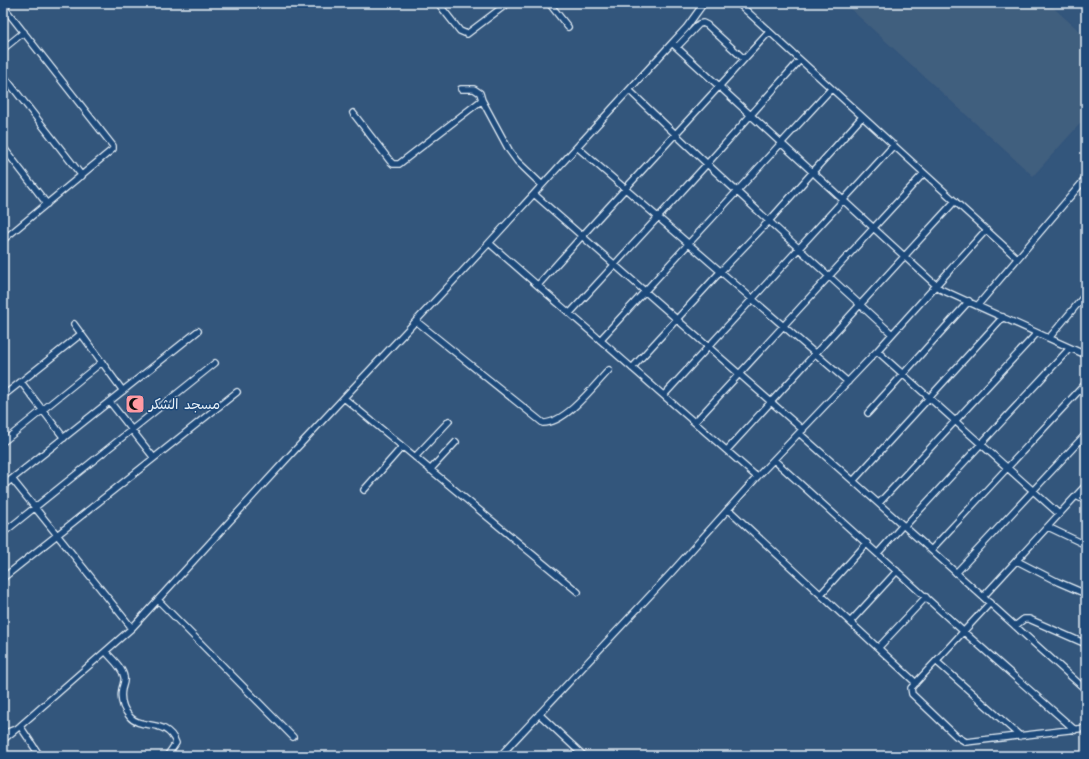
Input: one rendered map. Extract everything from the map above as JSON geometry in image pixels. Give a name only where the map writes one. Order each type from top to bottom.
[{"type":"street","points":[[438,3],[460,31],[467,34],[508,3]]},
{"type":"street","points":[[549,3],[568,27]]},
{"type":"street","points":[[3,740],[132,628],[534,194],[672,43],[704,3]]},
{"type":"street","points":[[738,3],[1017,258]]},
{"type":"street","points":[[3,6],[114,149],[3,240]]},
{"type":"street","points":[[677,48],[699,24],[703,22],[744,60]]},
{"type":"street","points":[[3,48],[24,32]]},
{"type":"street","points":[[538,285],[769,32]]},
{"type":"street","points":[[672,43],[936,285],[944,291],[978,305],[1086,355]]},
{"type":"street","points":[[570,313],[800,60]]},
{"type":"street","points":[[3,75],[82,176]]},
{"type":"street","points":[[461,89],[471,88],[477,90],[481,94],[482,100],[509,150],[517,161],[542,185]]},
{"type":"street","points":[[600,340],[831,89]]},
{"type":"street","points":[[629,90],[736,192],[800,248],[892,334]]},
{"type":"street","points":[[353,113],[390,161],[396,165],[482,100]]},
{"type":"street","points":[[632,368],[769,221],[862,117]]},
{"type":"street","points":[[664,395],[894,145]]},
{"type":"street","points":[[3,147],[47,204]]},
{"type":"street","points":[[577,147],[848,382]]},
{"type":"street","points":[[695,422],[924,173]]},
{"type":"street","points":[[978,305],[1086,178]]},
{"type":"street","points":[[534,194],[771,402],[904,526],[1086,690]]},
{"type":"street","points":[[727,450],[955,201]]},
{"type":"street","points":[[500,756],[757,477],[877,351],[986,230]]},
{"type":"street","points":[[489,243],[757,477]]},
{"type":"street","points":[[1049,338],[1086,294]]},
{"type":"street","points":[[868,413],[968,301]]},
{"type":"street","points":[[854,480],[1003,317]]},
{"type":"street","points":[[416,321],[543,423],[557,420],[567,413],[609,370]]},
{"type":"street","points":[[74,324],[123,391]]},
{"type":"street","points":[[4,484],[12,480],[198,331]]},
{"type":"street","points":[[879,503],[1037,333]]},
{"type":"street","points":[[3,396],[81,334]]},
{"type":"street","points":[[878,553],[981,445],[1070,348]]},
{"type":"street","points":[[877,351],[1059,514]]},
{"type":"street","points":[[3,442],[102,362]]},
{"type":"street","points":[[3,532],[215,364]]},
{"type":"street","points":[[21,382],[64,438]]},
{"type":"street","points":[[931,550],[1086,383]]},
{"type":"street","points":[[3,578],[237,392]]},
{"type":"street","points":[[344,398],[578,592]]},
{"type":"street","points":[[110,402],[154,458]]},
{"type":"street","points":[[415,457],[448,420]]},
{"type":"street","points":[[956,573],[1086,434]]},
{"type":"street","points":[[430,470],[456,442]]},
{"type":"street","points":[[364,490],[402,447]]},
{"type":"street","points":[[774,460],[1075,730]]},
{"type":"street","points":[[12,480],[132,628]]},
{"type":"street","points":[[983,597],[1086,485]]},
{"type":"street","points":[[1076,496],[1086,501]]},
{"type":"street","points":[[728,509],[851,621],[916,683]]},
{"type":"street","points":[[1048,527],[1086,545]]},
{"type":"street","points":[[821,594],[867,543]]},
{"type":"street","points":[[1017,561],[1058,582],[1086,594]]},
{"type":"street","points":[[851,621],[897,571]]},
{"type":"street","points":[[879,647],[926,597]]},
{"type":"street","points":[[158,600],[293,737]]},
{"type":"street","points":[[990,603],[916,683],[910,690],[912,694],[956,736],[966,742],[1086,728]]},
{"type":"street","points":[[1015,626],[1024,619],[1029,619],[1086,644]]},
{"type":"street","points":[[106,652],[122,672],[124,677],[121,699],[131,719],[162,728],[174,738],[176,743],[167,756]]},
{"type":"street","points":[[936,661],[1020,736]]},
{"type":"street","points":[[540,714],[584,756]]},
{"type":"street","points":[[3,734],[20,726]]},
{"type":"street","points":[[20,726],[40,756]]},
{"type":"shaded area","points":[[844,3],[1048,3],[1086,37],[1086,117],[1033,176]]},
{"type":"place","name":"مسجد الشكر","points":[[135,404]]}]
